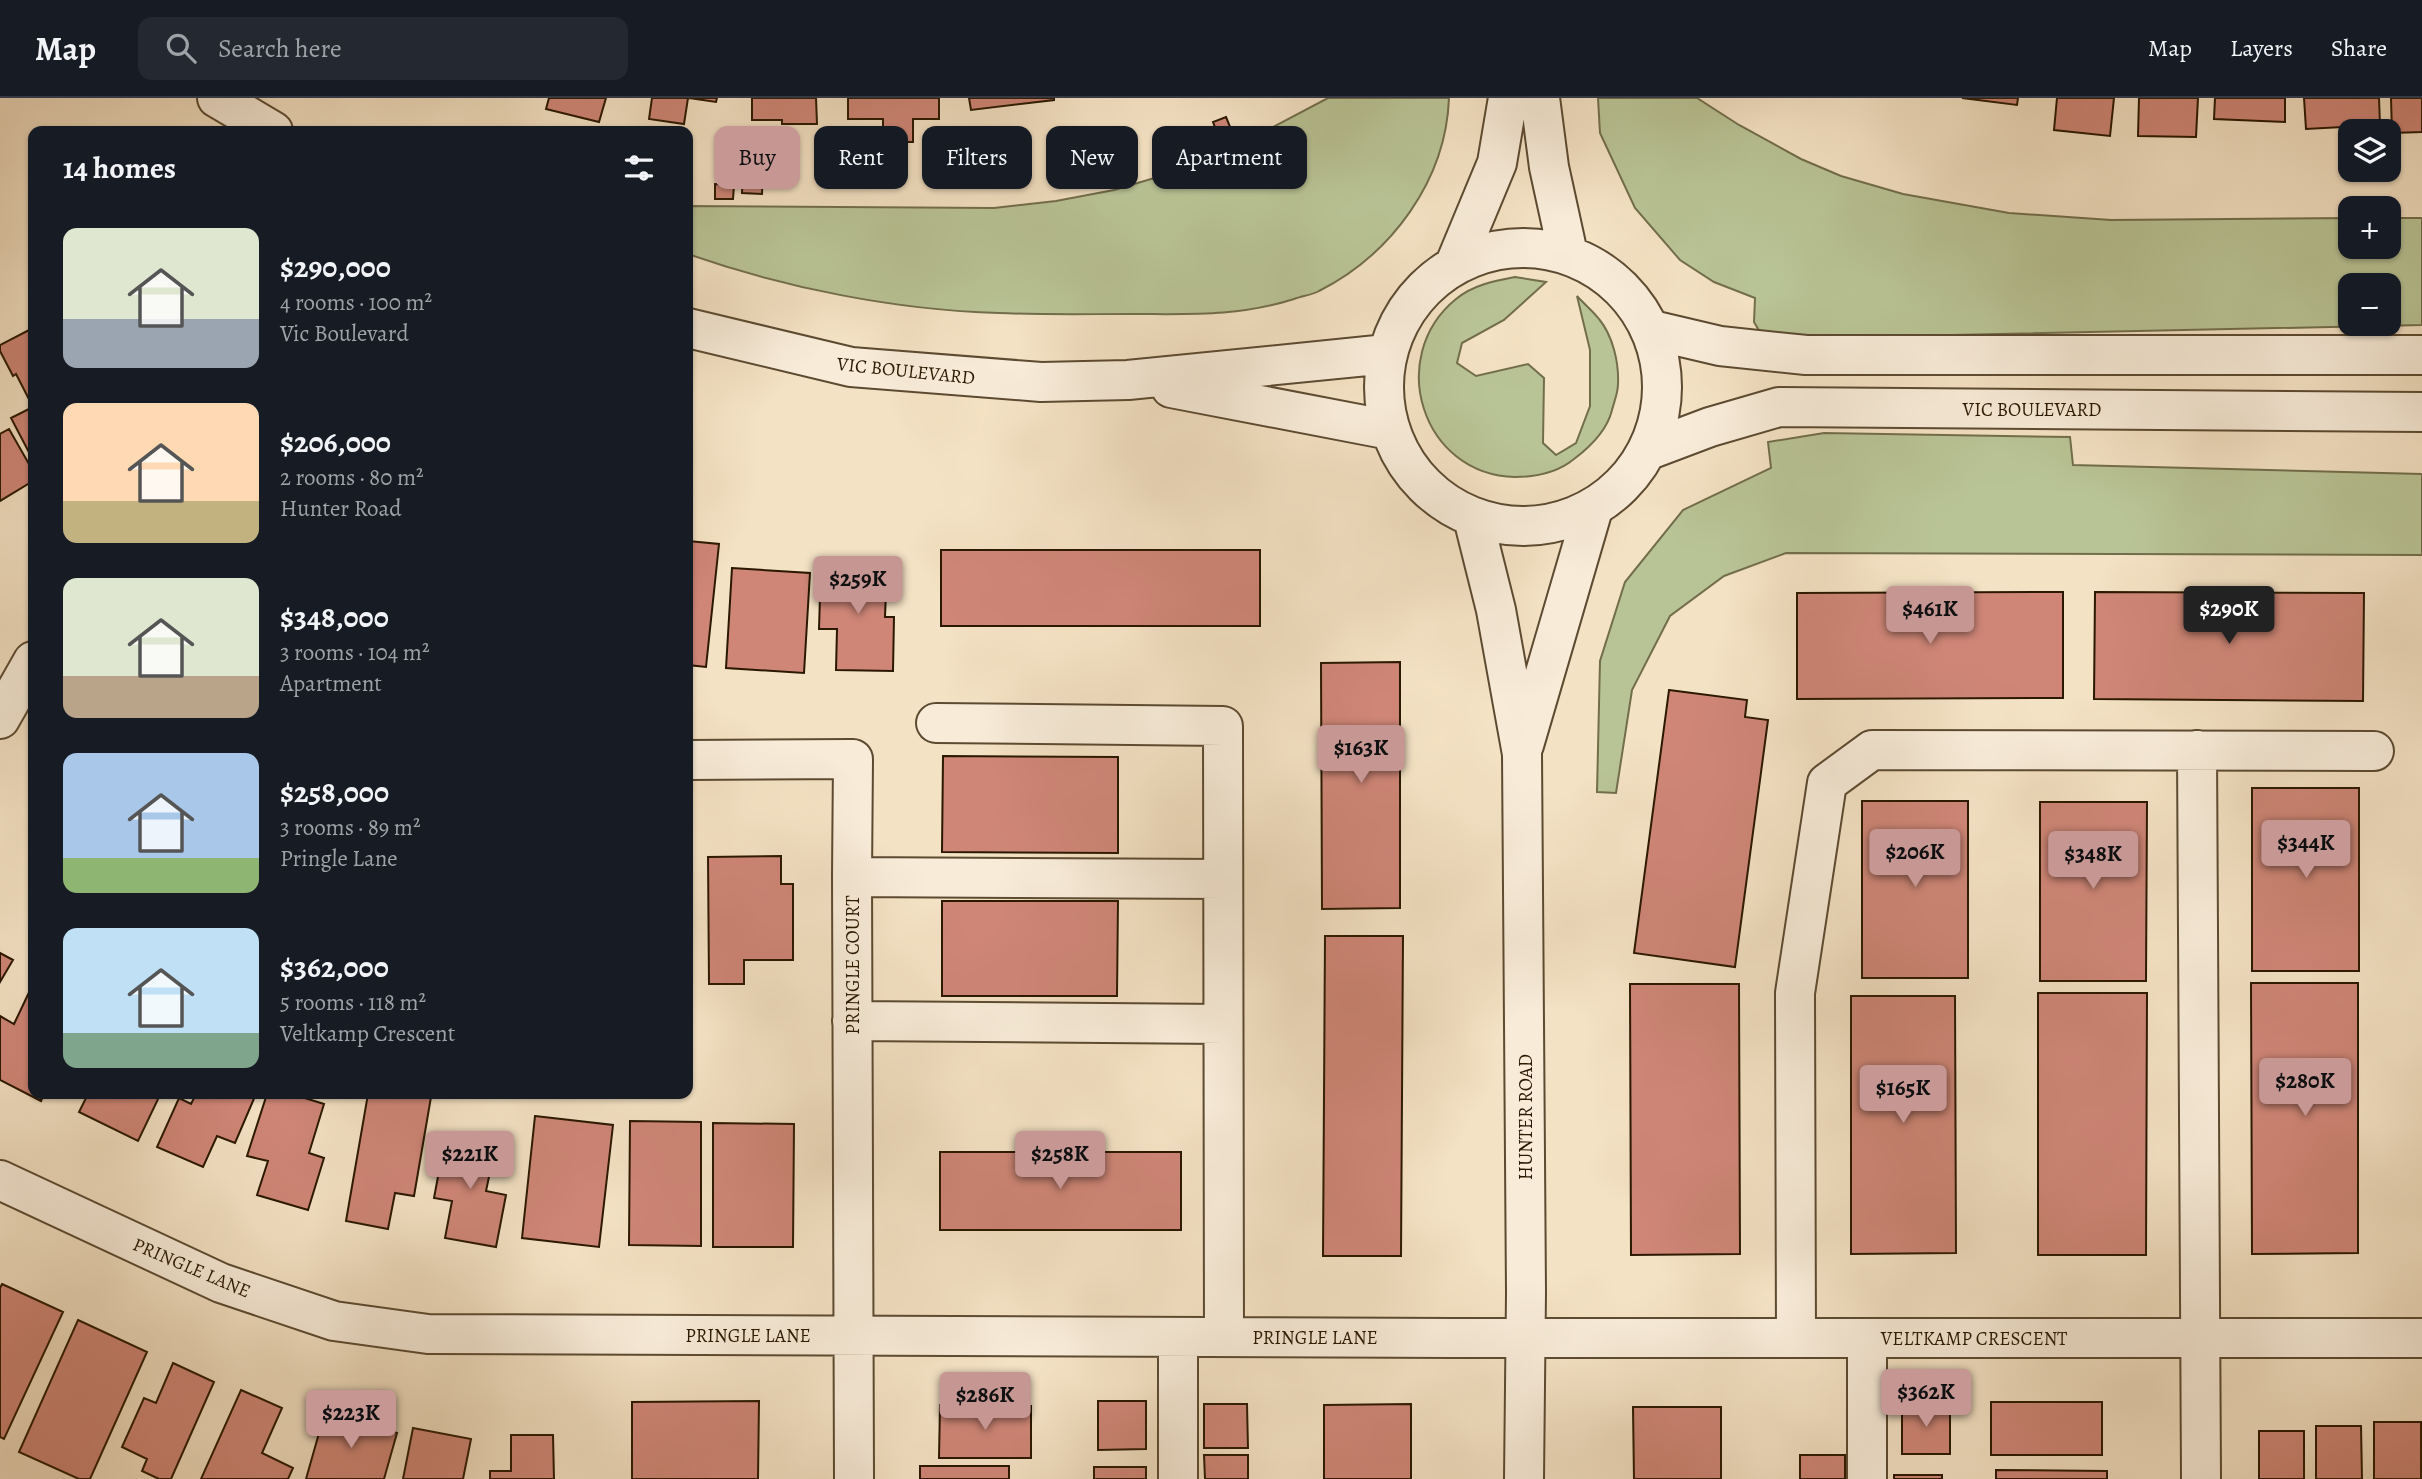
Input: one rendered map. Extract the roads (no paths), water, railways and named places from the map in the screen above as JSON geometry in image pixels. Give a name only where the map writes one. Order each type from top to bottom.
[{"type":"street","points":[[217,98],[265,126]]},
{"type":"street","points":[[1455,264],[1497,163],[1508,98]]},
{"type":"street","points":[[1540,98],[1549,167],[1568,254]]},
{"type":"street","points":[[1530,247],[1568,254],[1603,271],[1631,297],[1652,330],[1663,370],[1662,410],[1649,450],[1626,484],[1593,509],[1554,524],[1513,527],[1473,518],[1437,498],[1408,467],[1390,430],[1383,393],[1387,354],[1401,318],[1416,298],[1424,288],[1455,264],[1491,250],[1530,247]]},
{"type":"street","name":"VIC BOULEVARD","points":[[693,329],[851,368],[1041,382],[1128,380],[1387,354]]},
{"type":"street","points":[[1652,330],[1720,346],[1806,355],[2422,355]]},
{"type":"street","name":"VIC BOULEVARD","points":[[1128,380],[1390,430]]},
{"type":"street","name":"VIC BOULEVARD","points":[[1649,450],[1710,427],[1779,407],[2422,412]]},
{"type":"street","name":"HUNTER ROAD","points":[[1521,754],[1593,509]]},
{"type":"street","name":"HUNTER ROAD","points":[[1473,518],[1496,610],[1521,754],[1526,1338],[1524,1479]]},
{"type":"street","points":[[0,719],[28,670]]},
{"type":"street","points":[[936,723],[1223,726],[1224,1337]]},
{"type":"street","points":[[1796,1338],[1795,993],[1827,783],[1871,750],[2374,751]]},
{"type":"street","points":[[2197,750],[2201,1479]]},
{"type":"street","name":"PRINGLE COURT","points":[[693,760],[853,759],[854,1479]]},
{"type":"street","points":[[852,877],[1222,878]]},
{"type":"street","points":[[852,1021],[1223,1024]]},
{"type":"street","name":"PRINGLE LANE","points":[[0,1180],[221,1283],[334,1321],[428,1334],[1526,1338]]},
{"type":"street","points":[[1178,1337],[1178,1479]]},
{"type":"street","name":"VELTKAMP CRESCENT","points":[[1526,1338],[2422,1338]]},
{"type":"street","points":[[1867,1338],[1867,1479]]}]
